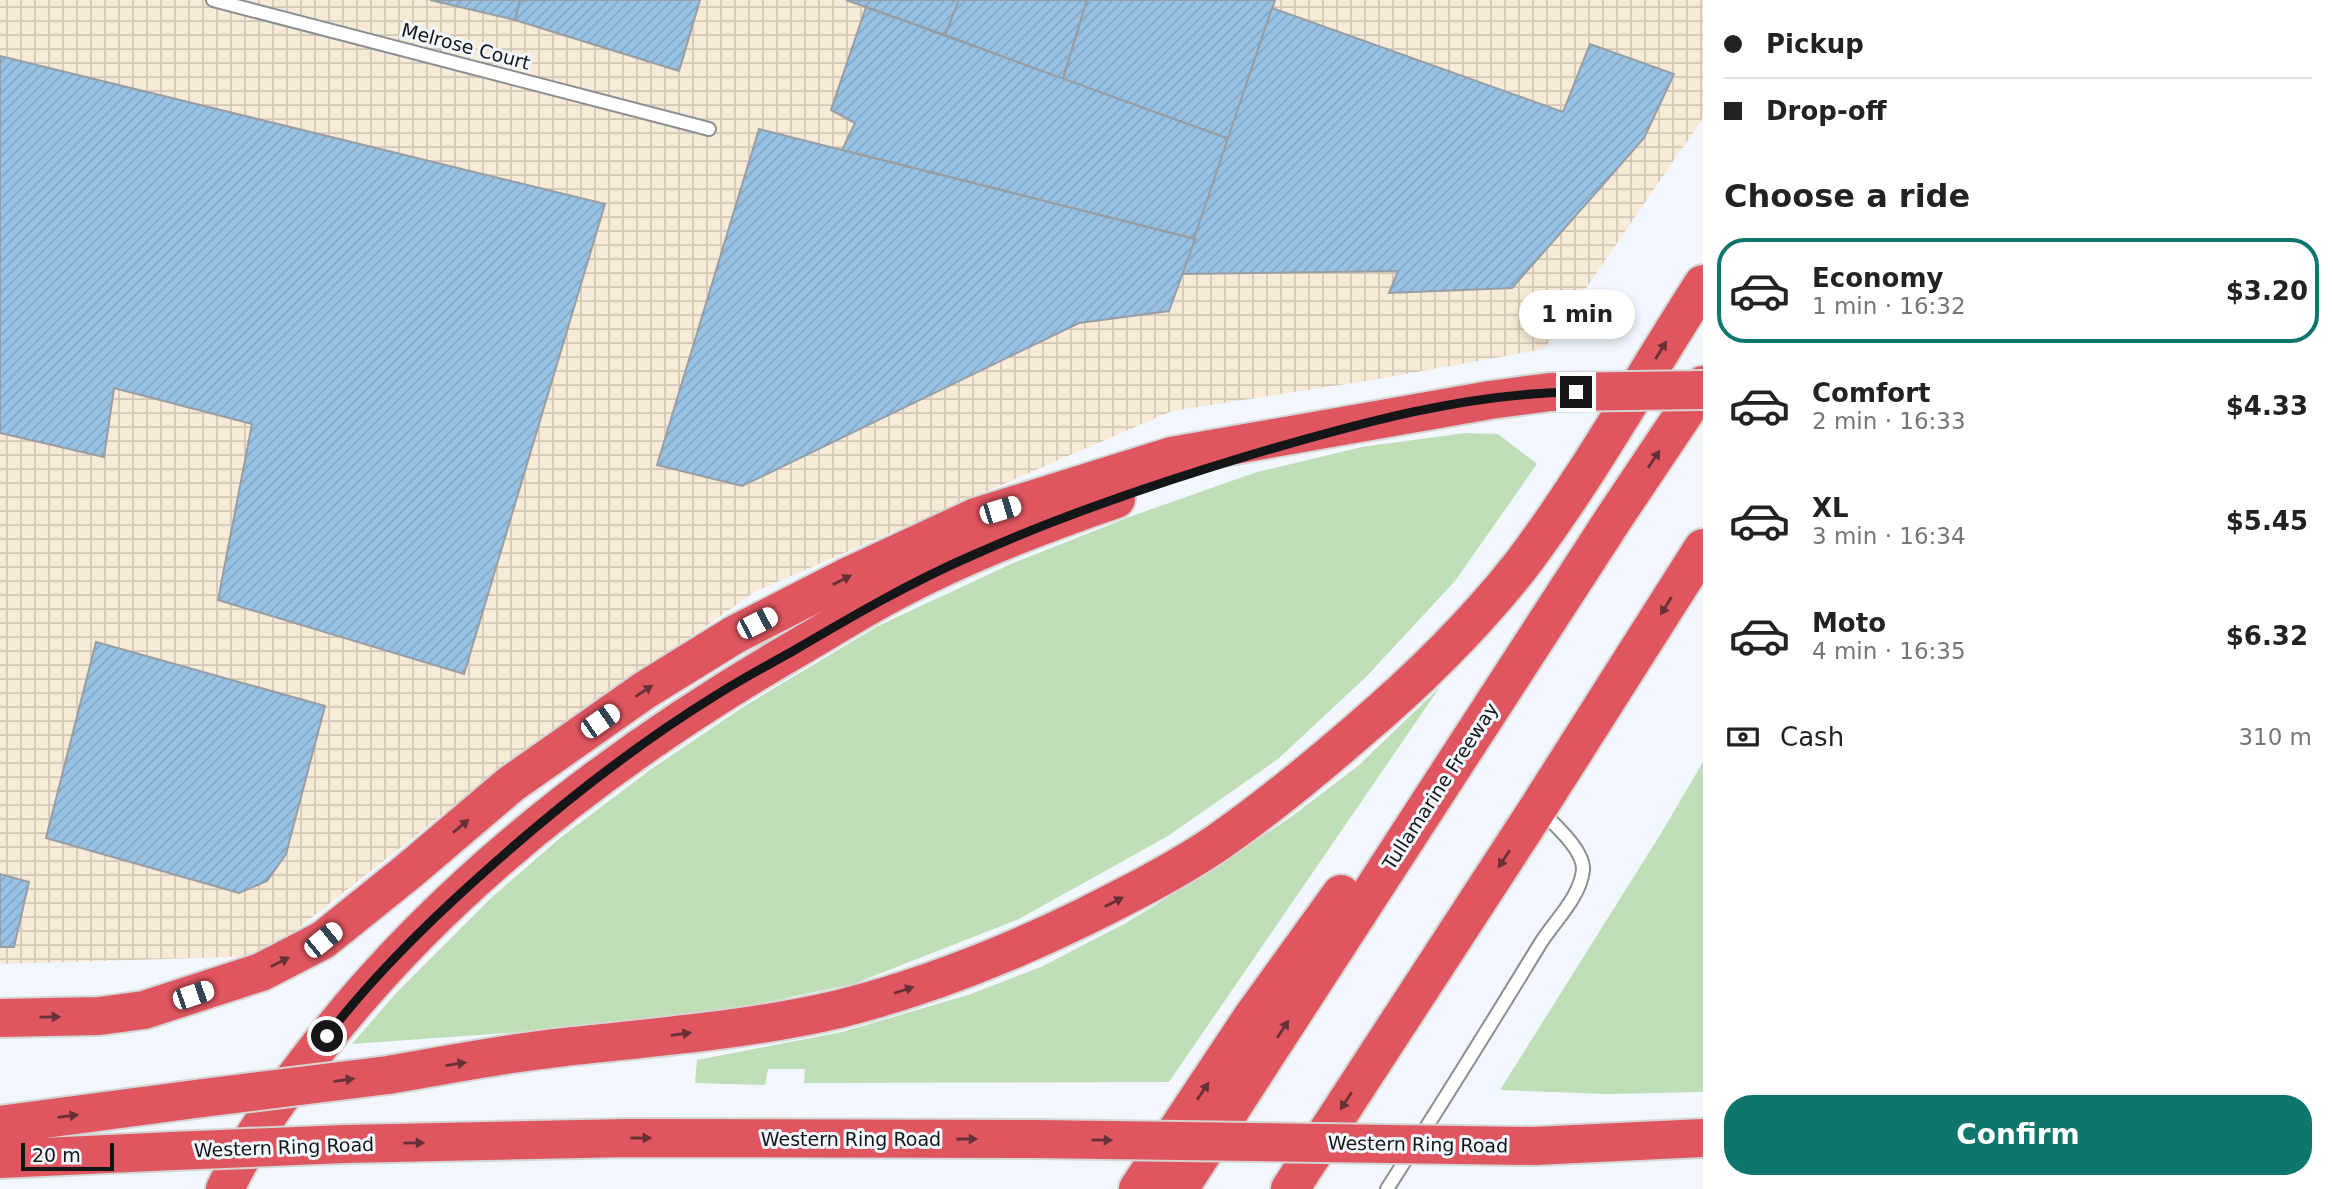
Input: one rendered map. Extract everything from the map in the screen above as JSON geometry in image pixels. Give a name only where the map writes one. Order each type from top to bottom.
[{"type":"highway","points":[[0,1125],[388,1075],[559,1047],[668,1036],[836,1009],[934,980],[1056,930],[1170,873],[1216,843],[1278,799],[1326,760],[1426,669],[1522,563],[1587,471],[1703,284]]},
{"type":"highway","name":"Tullamarine Freeway","points":[[1180,1189],[1703,385]]},
{"type":"highway","points":[[0,1017],[99,1016],[144,1010],[261,972],[323,940],[511,784],[645,690],[734,635],[849,576],[976,517],[1172,456],[1430,409],[1550,392],[1703,390]]},
{"type":"highway","points":[[225,1189],[278,1099],[344,1014],[401,949],[513,845],[604,773],[715,696],[893,592],[973,555],[1084,510],[1197,471],[1351,425]]},
{"type":"highway","points":[[1138,1189],[1253,1016],[1616,515]]},
{"type":"highway","points":[[1290,1189],[1538,808],[1703,548]]},
{"type":"highway","name":"Western Ring Road","points":[[0,1160],[345,1144],[629,1138],[1034,1139],[1534,1146],[1703,1152]]},
{"type":"highway","points":[[1534,1146],[1703,1138]]},
{"type":"lane","name":"Melrose Court","points":[[213,0],[709,129]]},
{"type":"lane","points":[[1387,1189],[1546,934],[1580,885],[1583,867],[1578,854],[1570,841],[1538,808]]},
{"type":"shaded area","points":[[0,0],[1703,0],[1703,118],[1544,349],[1372,380],[1172,411],[756,591],[490,777],[263,956],[0,964]]},
{"type":"green space","points":[[1465,433],[1498,434],[1537,464],[1455,581],[1366,677],[1278,759],[1168,836],[1019,919],[853,984],[675,1021],[352,1044],[398,991],[490,899],[560,838],[650,770],[743,707],[878,626],[1011,564],[1132,516],[1257,472],[1362,447]]},
{"type":"green space","points":[[1440,687],[1169,1082],[804,1083],[805,1069],[768,1069],[765,1085],[695,1083],[697,1060],[842,1032],[968,995],[1041,967],[1126,923],[1291,817],[1358,766]]},
{"type":"green space","points":[[1703,762],[1703,1092],[1608,1094],[1500,1090],[1660,835]]},
{"type":"building","points":[[430,0],[520,0],[515,20]]},
{"type":"building","points":[[520,0],[700,0],[679,71],[515,20]]},
{"type":"building","points":[[846,0],[959,0],[945,35]]},
{"type":"building","points":[[959,0],[1087,0],[1063,79],[945,35]]},
{"type":"building","points":[[1087,0],[1275,0],[1229,139],[1063,79]]},
{"type":"building","points":[[866,7],[1229,139],[1195,239],[842,150],[855,123],[831,110]]},
{"type":"building","points":[[1272,8],[1563,112],[1590,44],[1674,74],[1644,138],[1512,288],[1389,293],[1398,271],[1182,274]]},
{"type":"building","points":[[0,56],[605,204],[464,674],[218,600],[252,424],[114,388],[104,457],[0,433]]},
{"type":"building","points":[[759,129],[1195,239],[1169,311],[1079,323],[742,486],[657,465]]},
{"type":"building","points":[[96,642],[325,706],[286,854],[267,881],[239,893],[46,838]]},
{"type":"building","points":[[0,874],[29,882],[14,947],[0,947]]},
{"type":"route","points":[[327,1036],[401,949],[513,845],[604,773],[715,696],[893,592],[973,555],[1084,510],[1197,471],[1351,425],[1490,400],[1550,392],[1576,392]]}]
